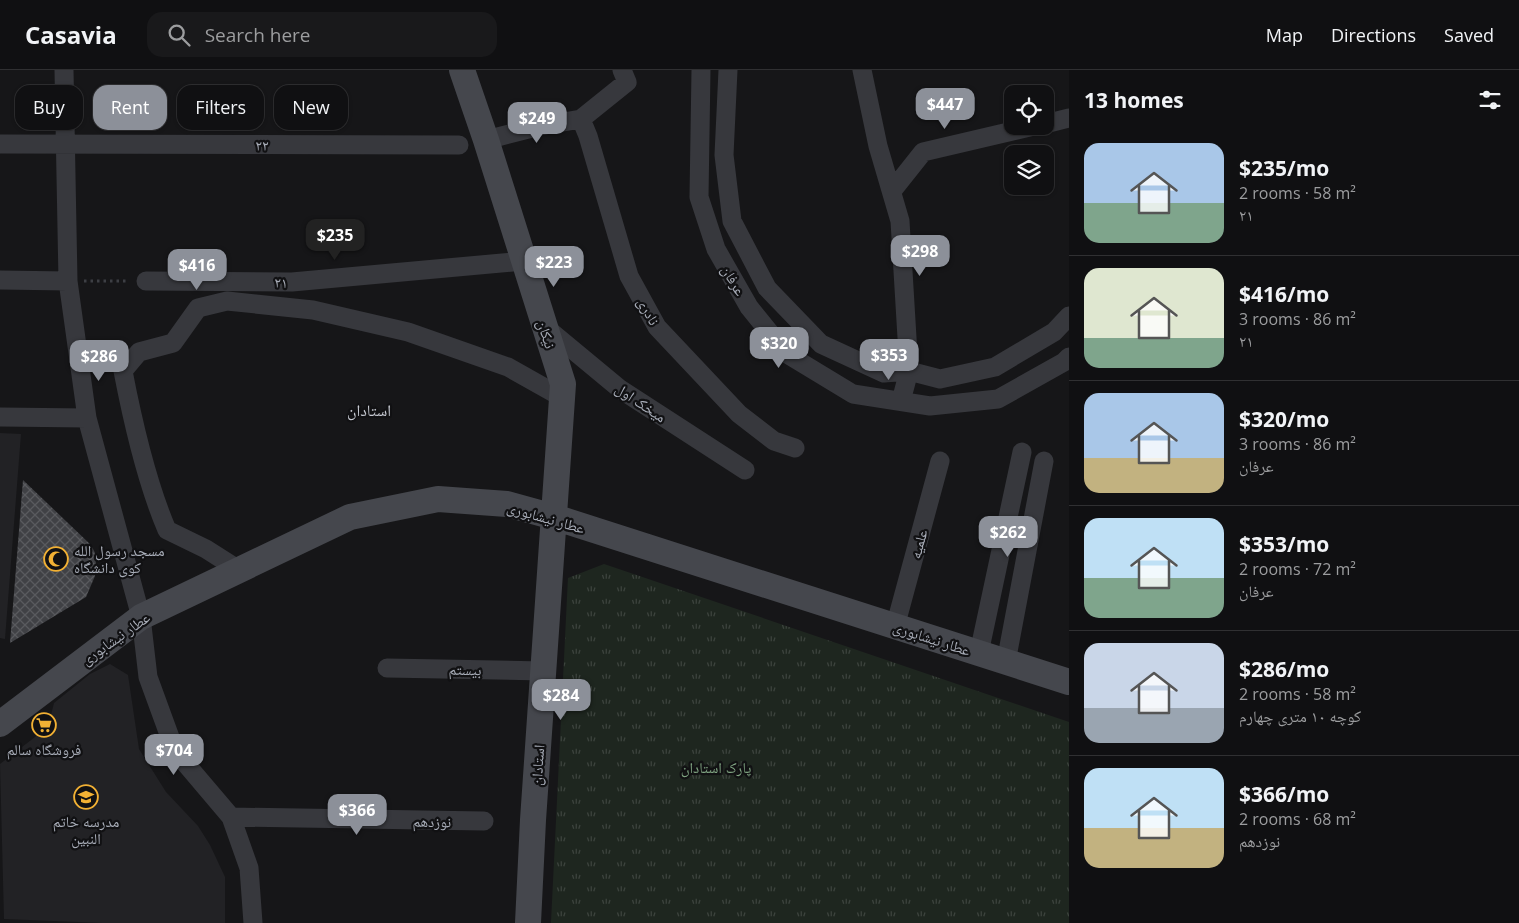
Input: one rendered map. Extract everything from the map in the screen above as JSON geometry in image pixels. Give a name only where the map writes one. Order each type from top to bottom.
[{"type":"main road","name":"نیکان","points":[[462,70],[564,384],[554,517]]},
{"type":"main road","name":"عطار نیشابوری","points":[[0,724],[142,617],[350,517],[438,499],[507,504],[554,517],[1069,682]]},
{"type":"main road","name":"استادان","points":[[528,923],[533,820],[554,517]]},
{"type":"street","points":[[64,70],[68,281],[87,418],[142,617],[148,677],[176,751],[231,818],[249,868],[253,923]]},
{"type":"street","points":[[486,140],[540,126],[581,119],[627,82],[622,70]]},
{"type":"street","name":"عرفان","points":[[701,70],[698,197],[716,249],[749,307],[787,354],[853,394],[930,406],[998,399],[1064,362],[1069,356]]},
{"type":"street","name":"عرفان","points":[[728,70],[724,155],[732,221],[767,288],[821,344],[884,373],[909,371],[940,379],[995,366],[1054,332],[1069,316]]},
{"type":"street","points":[[862,70],[878,146],[900,220],[909,371],[901,401]]},
{"type":"street","points":[[1054,122],[1069,118]]},
{"type":"street","name":"نادری","points":[[581,119],[588,136],[630,276],[656,327],[739,414],[774,441],[795,448]]},
{"type":"street","points":[[892,191],[923,152],[1004,133]]},
{"type":"street","name":"۲۲","points":[[0,144],[459,145]]},
{"type":"street","name":"۲۱","points":[[146,281],[292,282],[524,261]]},
{"type":"street","points":[[0,280],[68,281]]},
{"type":"street","points":[[239,570],[206,549],[167,530],[157,506],[129,403],[123,371],[139,352],[173,343],[198,308],[227,301],[313,310],[408,332],[508,367],[564,398]]},
{"type":"street","name":"میخک اول","points":[[544,326],[620,389],[745,470]]},
{"type":"street","points":[[0,417],[87,418]]},
{"type":"street","points":[[979,653],[1022,452]]},
{"type":"street","name":"علمیه","points":[[895,626],[940,461]]},
{"type":"street","points":[[1006,662],[1044,461]]},
{"type":"street","name":"بیستم","points":[[387,668],[544,670]]},
{"type":"street","name":"نوزدهم","points":[[231,818],[484,821]]},
{"type":"path","points":[[68,281],[146,281]]},
{"type":"shaded area","points":[[0,433],[21,434],[5,639],[0,638]]},
{"type":"shaded area","name":"مدرسه خاتم النبین","points":[[110,664],[128,675],[139,749],[166,792],[198,826],[210,845],[225,877],[225,923],[102,923],[4,919],[0,764],[48,727],[54,703],[90,674]]},
{"type":"green space","name":"پارک استادان","points":[[604,564],[1069,722],[1069,923],[551,923],[568,578]]},
{"type":"building","name":"مسجد رسول الله کوی دانشگاه","points":[[23,480],[91,545],[95,553],[96,565],[95,576],[86,597],[10,643]]},
{"type":"place","name":"مسجد رسول الله کوی دانشگاه","points":[[56,559]]},
{"type":"place","name":"فروشگاه سالم","points":[[44,725]]},
{"type":"place","name":"مدرسه خاتم النبین","points":[[86,797]]},
{"type":"district","name":"استادان","points":[[369,410]]}]
